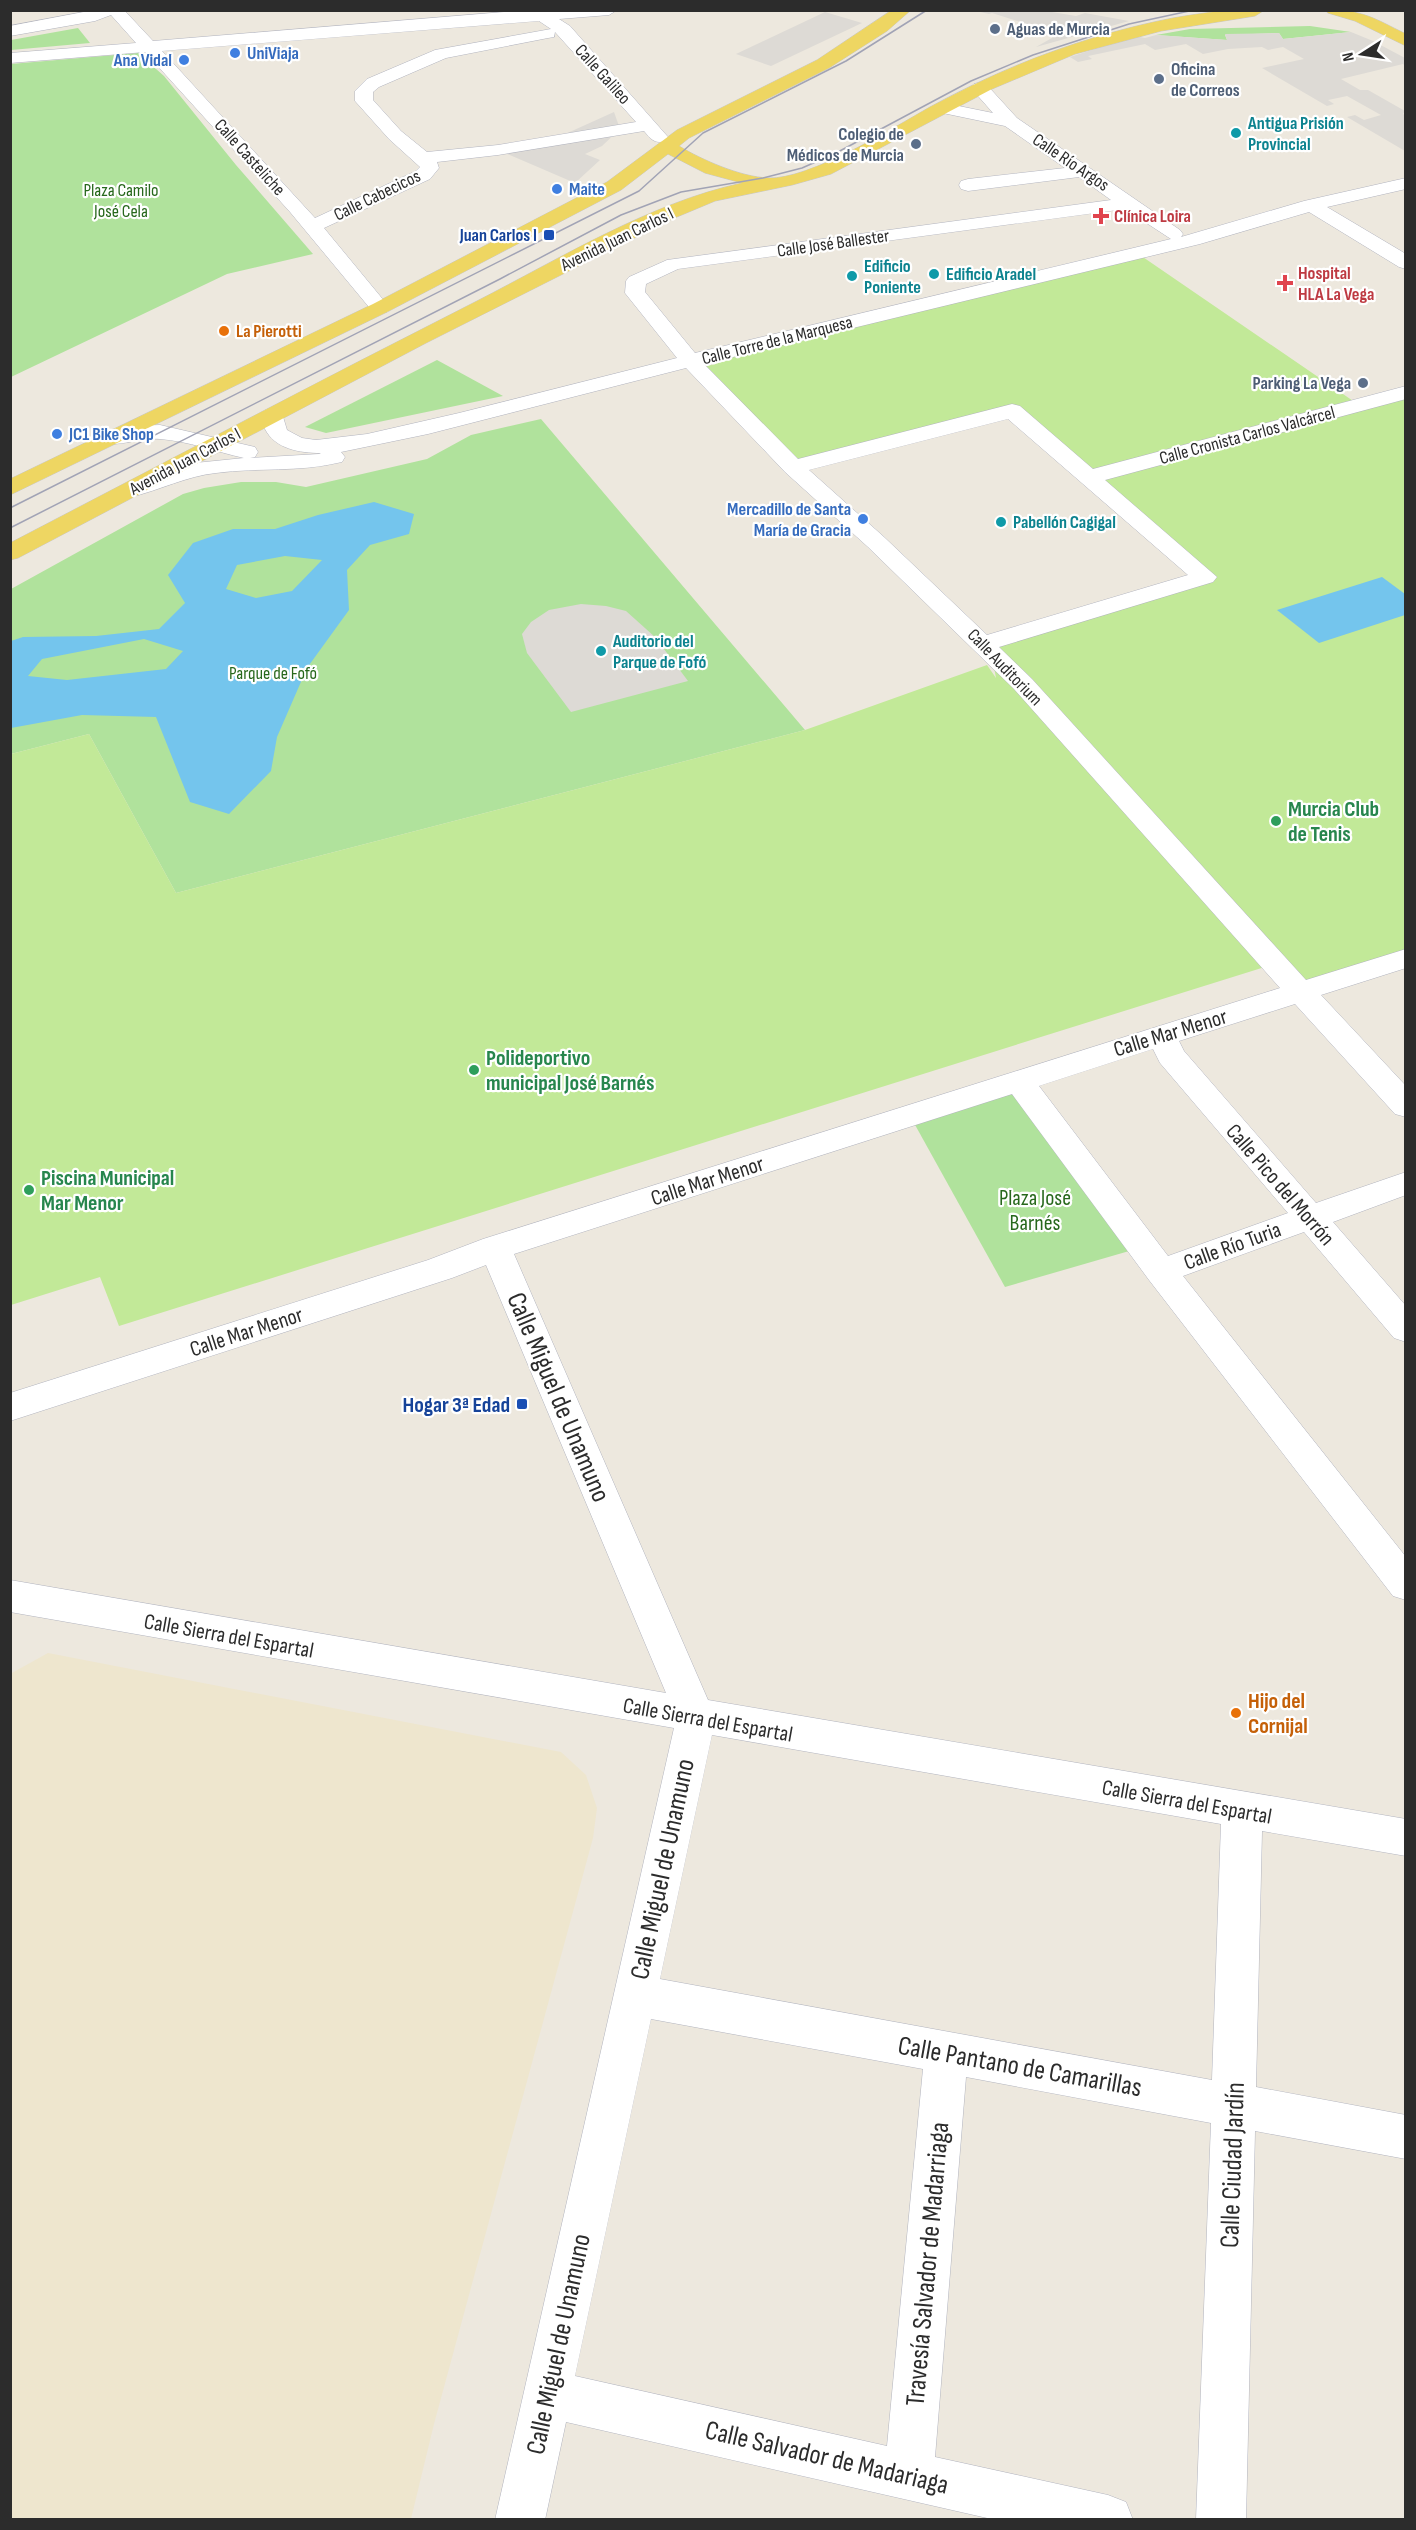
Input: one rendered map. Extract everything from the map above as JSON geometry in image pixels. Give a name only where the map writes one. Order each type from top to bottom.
[{"type":"main road","points":[[10,488],[380,308],[614,186],[683,134],[823,64],[903,10]]},
{"type":"main road","points":[[1202,10],[1270,10]]},
{"type":"main road","points":[[1334,10],[1361,18],[1406,41]]},
{"type":"main road","name":"Avenida Juan Carlos I","points":[[10,553],[610,241],[693,202],[773,185],[824,170],[980,88],[1046,59],[1098,41],[1171,23],[1255,11]]},
{"type":"main road","points":[[666,145],[690,162],[731,176],[773,185]]},
{"type":"street","points":[[10,31],[95,16],[108,10]]},
{"type":"street","name":"Calle Casteliche","points":[[115,10],[311,227],[380,308]]},
{"type":"street","points":[[10,58],[539,13],[609,10]]},
{"type":"street","name":"Calle Galileo","points":[[539,13],[564,30],[666,145]]},
{"type":"street","name":"Calle Cabecicos","points":[[311,227],[423,175],[430,168],[423,158],[395,135],[364,101],[364,91],[373,83],[441,54],[564,30]]},
{"type":"street","name":"Calle Cabecicos","points":[[478,47],[538,51]]},
{"type":"street","points":[[562,53],[586,54]]},
{"type":"street","name":"Calle Río Argos","points":[[980,88],[1011,122],[1131,203],[1182,234]]},
{"type":"street","name":"Calle Río Argos","points":[[944,108],[1011,122]]},
{"type":"street","points":[[423,158],[498,150],[648,124]]},
{"type":"street","points":[[968,185],[1084,171]]},
{"type":"street","name":"Calle Torre de la Marquesa","points":[[111,438],[132,433],[160,432],[236,450],[269,454],[333,447],[383,438],[1137,254],[1182,234],[1226,229],[1311,205],[1406,183]]},
{"type":"street","name":"Calle José Ballester","points":[[691,361],[635,293],[636,281],[674,264],[1131,203]]},
{"type":"street","points":[[1311,205],[1406,263]]},
{"type":"street","name":"Calle Auditorium","points":[[691,361],[793,467],[984,644],[1023,684],[1406,1106]]},
{"type":"street","name":"Calle Cronista Carlos Valcárcel","points":[[1089,477],[1406,392]]},
{"type":"street","points":[[793,467],[1012,411],[1205,577],[984,644]]},
{"type":"street","name":"Calle Torre de la Marquesa","points":[[273,415],[272,424],[279,437],[299,444],[333,447]]},
{"type":"street","name":"Calle Torre de la Marquesa","points":[[129,490],[173,476],[216,467],[294,465],[322,460],[383,438]]},
{"type":"street","name":"Calle Mar Menor","points":[[10,1407],[440,1269],[495,1248],[1406,958]]},
{"type":"street","name":"Calle Pico del Morrón","points":[[1161,1035],[1171,1056],[1406,1329]]},
{"type":"street","points":[[1019,1081],[1161,1271],[1406,1585]]},
{"type":"street","name":"Calle Río Turia","points":[[1161,1271],[1406,1183]]},
{"type":"street","name":"Calle Miguel de Unamuno","points":[[495,1248],[696,1717],[520,2520]]},
{"type":"street","name":"Calle Sierra del Espartal","points":[[10,1596],[696,1717],[1406,1838]]},
{"type":"street","name":"Calle Ciudad Jardín","points":[[1221,2520],[1242,1811]]},
{"type":"street","name":"Calle Pantano de Camarillas","points":[[634,1995],[1406,2137]]},
{"type":"street","name":"Travesía Salvador de Madarriaga","points":[[909,2475],[946,2052]]},
{"type":"street","name":"Calle Salvador de Madariaga","points":[[547,2394],[1108,2520]]},
{"type":"shaded area","points":[[976,11],[1046,11],[1076,16],[1085,13],[1129,21],[1036,47],[1059,34],[992,13]]},
{"type":"shaded area","points":[[825,12],[862,23],[771,66],[736,54]]},
{"type":"shaded area","points":[[1351,32],[1405,58],[1405,66],[1403,64],[1341,79],[1360,90],[1368,90],[1405,111],[1403,114],[1405,115],[1405,151],[1347,117],[1355,115],[1364,120],[1381,115],[1347,96],[1328,100],[1334,104],[1327,106],[1262,68],[1304,59],[1283,47],[1268,50],[1262,47],[1228,49],[1203,54],[1186,44],[1155,50],[1145,44],[1088,56],[1092,59],[1078,62],[1070,57],[1135,36],[1145,38],[1156,35],[1227,40],[1225,34],[1279,33],[1283,39]]},
{"type":"shaded area","points":[[614,112],[620,129],[602,146],[585,154],[600,160],[575,183],[498,150],[552,140]]},
{"type":"shaded area","points":[[581,604],[606,606],[626,611],[655,637],[688,681],[571,712],[527,653],[522,634],[531,622],[549,610]]},
{"type":"shaded area","points":[[48,1653],[561,1752],[586,1775],[597,1808],[593,1838],[434,2424],[411,2519],[11,2519],[10,1674]]},
{"type":"green space","points":[[1310,26],[1351,32],[1283,39],[1279,33],[1225,35],[1227,40],[1156,35],[1190,29]]},
{"type":"green space","points":[[78,28],[90,43],[11,50],[11,40]]},
{"type":"green space","name":"Plaza Camilo José Cela","points":[[138,53],[164,76],[236,165],[313,254],[227,274],[11,377],[11,64]]},
{"type":"green space","name":"Polideportivo municipal José Barnés","points":[[1137,253],[1359,405],[1405,392],[1405,958],[1301,991],[1274,964],[119,1326],[100,1277],[11,1305],[11,754],[89,734],[176,893],[805,730],[987,665],[996,678],[991,651],[985,645],[1204,577],[1012,411],[793,467],[696,368],[716,364],[727,352]]},
{"type":"green space","points":[[437,360],[503,396],[326,433],[305,427]]},
{"type":"green space","name":"Parque de Fofó","points":[[541,419],[805,730],[176,893],[89,734],[11,754],[11,589],[183,494],[241,482],[276,482],[306,487],[427,459],[471,435]]},
{"type":"green space","name":"Plaza José Barnés","points":[[1026,1090],[1143,1247],[1005,1287],[914,1123]]},
{"type":"water","points":[[374,502],[414,514],[409,534],[370,545],[347,570],[349,610],[307,668],[277,737],[271,771],[229,814],[190,802],[156,717],[82,715],[11,728],[11,641],[23,637],[96,636],[159,629],[185,603],[168,575],[193,543],[233,529],[275,529],[318,515]],"holes":[[[285,556],[322,560],[292,591],[256,598],[226,589],[237,565]],[[144,639],[183,651],[166,669],[67,680],[28,676],[42,659]]]},
{"type":"water","points":[[1382,577],[1405,594],[1405,615],[1319,643],[1277,610]]},
{"type":"tram line","points":[[10,508],[639,191],[703,133],[846,61],[927,10]]},
{"type":"tram line","points":[[10,528],[621,215],[681,192],[763,178],[802,168],[836,153],[971,81],[1033,55],[1129,24],[1194,10]]},
{"type":"place","name":"Aguas de Murcia","points":[[995,29]]},
{"type":"place","name":"UniViaja","points":[[235,53]]},
{"type":"place","name":"Ana Vidal","points":[[184,60]]},
{"type":"place","name":"Oficina de Correos","points":[[1159,79]]},
{"type":"place","name":"Antigua Prisión Provincial","points":[[1236,133]]},
{"type":"place","name":"Colegio de Médicos de Murcia","points":[[916,144]]},
{"type":"place","name":"Maite","points":[[557,189]]},
{"type":"place","name":"Clínica Loira","points":[[1101,216]]},
{"type":"place","name":"Juan Carlos I","points":[[549,235]]},
{"type":"place","name":"Edificio Aradel","points":[[934,274]]},
{"type":"place","name":"Edificio Poniente","points":[[852,276]]},
{"type":"place","name":"Hospital HLA La Vega","points":[[1285,283]]},
{"type":"place","name":"La Pierotti","points":[[224,331]]},
{"type":"place","name":"Parking La Vega","points":[[1363,383]]},
{"type":"place","name":"JC1 Bike Shop","points":[[57,434]]},
{"type":"place","name":"Mercadillo de Santa María de Gracia","points":[[863,519]]},
{"type":"place","name":"Pabellón Cagigal","points":[[1001,522]]},
{"type":"place","name":"Auditorio del Parque de Fofó","points":[[601,651]]},
{"type":"place","name":"Murcia Club de Tenis","points":[[1276,821]]},
{"type":"place","name":"Polideportivo municipal José Barnés","points":[[474,1070]]},
{"type":"place","name":"Piscina Municipal Mar Menor","points":[[29,1190]]},
{"type":"place","name":"Hogar 3ª Edad","points":[[522,1404]]},
{"type":"place","name":"Hijo del Cornijal","points":[[1236,1713]]}]
